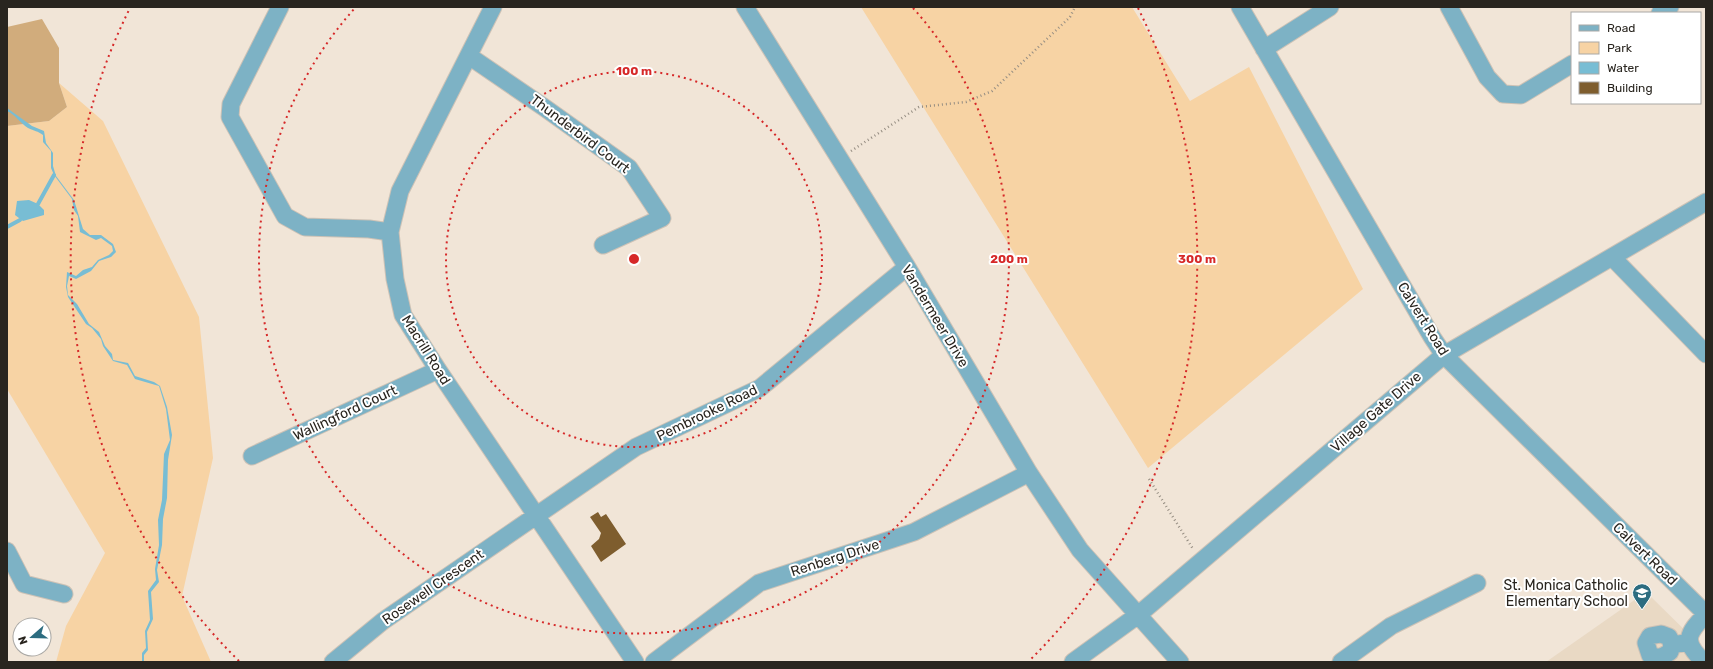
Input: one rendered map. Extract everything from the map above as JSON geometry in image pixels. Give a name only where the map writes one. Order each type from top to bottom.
[{"type":"street","points":[[280,7],[231,104],[230,117],[285,216],[305,227],[369,229],[390,232]]},
{"type":"street","name":"Macrill Road","points":[[493,7],[400,191],[390,232],[395,279],[403,315],[438,370],[635,662]]},
{"type":"street","name":"Vandermeer Drive","points":[[745,7],[907,268],[1029,472],[1080,550],[1180,662]]},
{"type":"street","name":"Calvert Road","points":[[1240,7],[1432,337],[1444,355],[1706,614]]},
{"type":"street","points":[[1264,49],[1330,7]]},
{"type":"street","points":[[1449,7],[1487,77],[1503,94],[1521,95],[1571,65]]},
{"type":"street","name":"Thunderbird Court","points":[[469,56],[546,108],[629,168],[662,218],[603,245]]},
{"type":"street","name":"Village Gate Drive","points":[[1073,662],[1138,615],[1444,355],[1465,341],[1706,202]]},
{"type":"street","points":[[1612,257],[1706,354]]},
{"type":"street","name":"Pembrooke Road","points":[[535,515],[636,447],[760,388],[907,268]]},
{"type":"street","name":"Wallingford Court","points":[[252,456],[438,370]]},
{"type":"street","name":"Renberg Drive","points":[[654,662],[759,582],[914,532],[1029,472]]},
{"type":"street","name":"Rosewell Crescent","points":[[333,662],[383,621],[535,515]]},
{"type":"street","points":[[7,551],[24,584],[64,594]]},
{"type":"street","points":[[1341,662],[1391,626],[1477,583]]},
{"type":"street","points":[[1704,662],[1692,649],[1681,643],[1706,614]]},
{"type":"path","points":[[839,158],[919,107],[966,102],[992,91],[1070,17],[1075,7]]},
{"type":"path","points":[[1149,479],[1201,562]]},
{"type":"shaded area","points":[[42,19],[59,48],[59,83],[67,107],[49,121],[7,126],[7,27]]},
{"type":"shaded area","name":"St. Monica Catholic Elementary School","points":[[1646,592],[1706,651],[1706,662],[1546,662]]},
{"type":"green space","points":[[861,7],[1132,7],[1190,101],[1249,67],[1363,289],[1148,468]]},
{"type":"green space","points":[[59,83],[103,121],[199,317],[213,458],[182,596],[211,662],[56,662],[66,626],[105,553],[7,389],[7,126],[49,121],[67,107]]},
{"type":"water","points":[[7,108],[32,126],[44,131],[46,143],[53,153],[53,166],[56,176],[74,200],[83,229],[90,235],[101,235],[113,244],[116,252],[111,257],[99,261],[91,271],[76,279],[69,276],[67,286],[68,295],[77,304],[89,324],[99,332],[105,346],[112,354],[113,360],[128,363],[135,376],[154,382],[160,386],[167,407],[172,435],[168,460],[167,498],[163,519],[162,545],[157,570],[159,582],[151,592],[153,619],[147,632],[148,650],[144,655],[144,662],[142,661],[142,653],[146,648],[145,631],[150,620],[148,591],[156,580],[155,569],[159,545],[158,520],[162,500],[164,454],[170,440],[166,409],[159,386],[135,379],[127,365],[113,361],[103,346],[101,339],[92,328],[86,324],[68,297],[66,287],[67,272],[76,276],[83,270],[92,267],[98,260],[109,255],[113,251],[112,246],[101,238],[96,240],[80,232],[78,216],[74,210],[72,199],[54,175],[51,168],[51,151],[43,142],[43,135],[25,126],[7,111]]},
{"type":"water","points":[[29,200],[38,204],[44,210],[44,215],[23,221],[15,215],[17,201]]},
{"type":"building","points":[[598,512],[601,517],[606,514],[626,544],[601,562],[591,546],[599,539],[601,533],[590,517]]},
{"type":"waterway","points":[[38,204],[54,175]]},
{"type":"waterway","points":[[7,227],[20,220]]},
{"type":"place","name":"St. Monica Catholic Elementary School","points":[[1642,610]]}]
